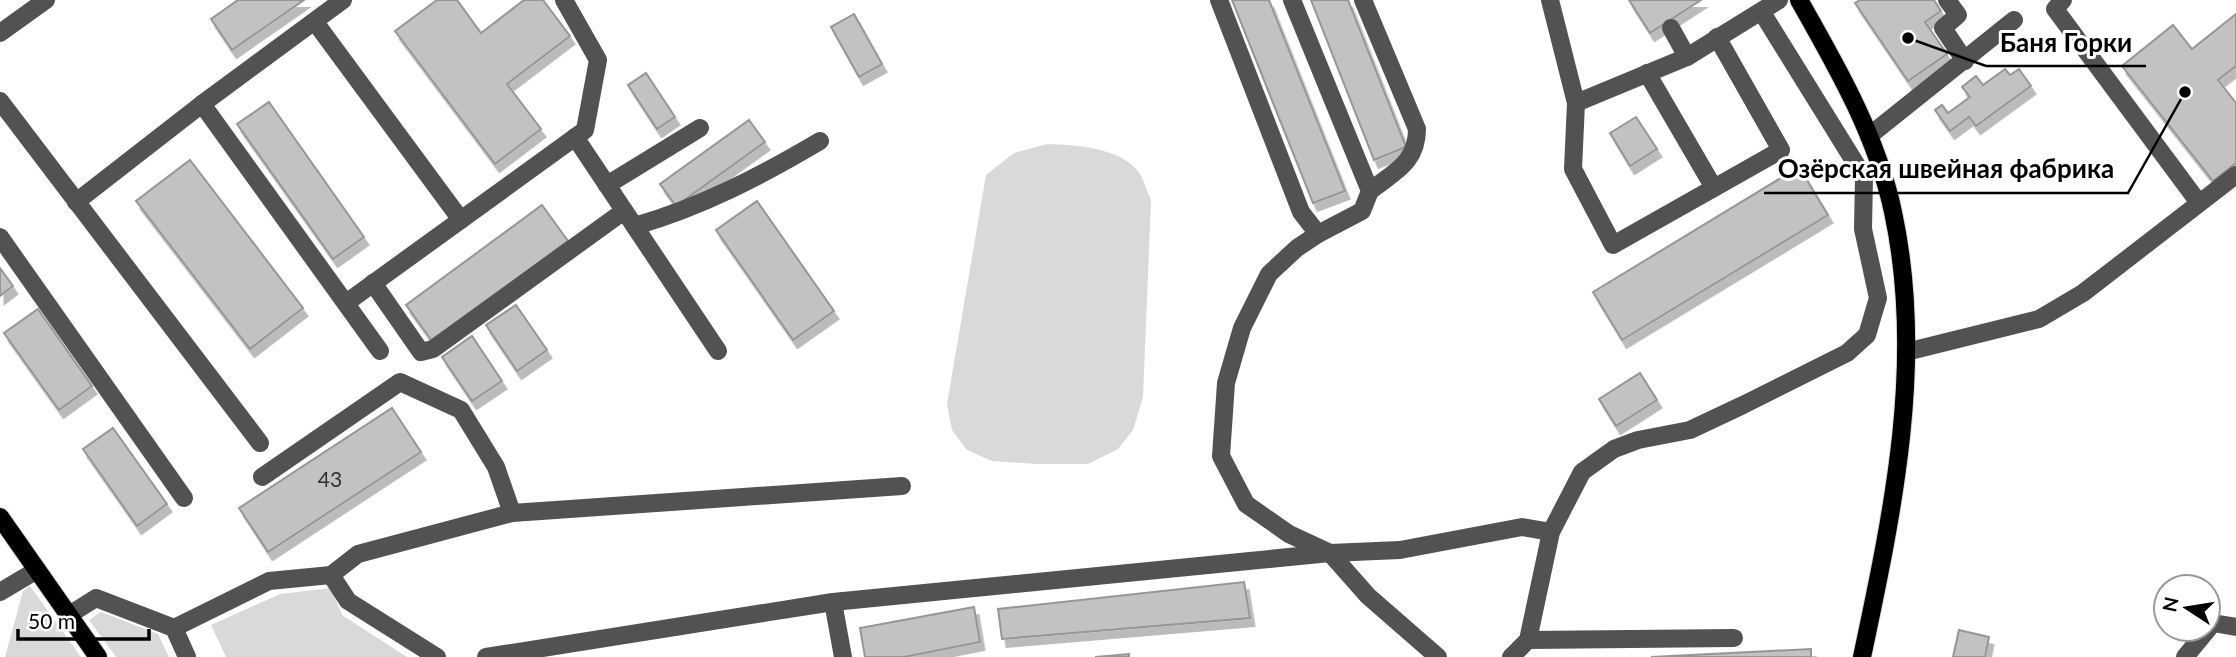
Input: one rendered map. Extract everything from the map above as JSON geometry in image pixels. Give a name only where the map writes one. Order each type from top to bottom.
[{"type":"main road","points":[[1799,0],[1839,71],[1869,136],[1893,211],[1905,290],[1905,407],[1890,526],[1862,657]]},
{"type":"main road","points":[[0,517],[98,657]]},
{"type":"lane","points":[[0,33],[46,0]]},
{"type":"lane","points":[[76,202],[202,104],[343,0]]},
{"type":"lane","points":[[346,303],[585,130],[598,60],[564,0]]},
{"type":"lane","points":[[1219,0],[1301,212],[1318,234]]},
{"type":"lane","points":[[1292,0],[1370,191]]},
{"type":"lane","points":[[1363,0],[1417,129],[1417,142],[1409,161],[1370,191],[1362,211],[1297,248],[1269,274],[1242,328],[1226,383],[1221,456],[1246,505],[1289,534],[1330,553],[1368,596],[1438,657]]},
{"type":"lane","points":[[1550,0],[1576,103],[1573,169],[1613,245],[1781,150],[1717,37]]},
{"type":"lane","points":[[1576,103],[1687,57],[1779,0]]},
{"type":"lane","points":[[1947,0],[1958,15],[1942,28],[1965,61]]},
{"type":"lane","points":[[2063,0],[2055,9],[2199,204]]},
{"type":"lane","points":[[1511,657],[1528,640],[1551,532],[1582,472],[1614,449],[1638,440],[1690,430],[1847,353],[1867,335],[1878,298],[1863,229],[1864,177],[1766,19]]},
{"type":"lane","points":[[1869,136],[2014,20]]},
{"type":"lane","points":[[315,22],[461,220]]},
{"type":"lane","points":[[1671,28],[1687,57]]},
{"type":"lane","points":[[1647,73],[1714,188]]},
{"type":"lane","points":[[0,101],[260,443]]},
{"type":"lane","points":[[202,104],[380,351]]},
{"type":"lane","points":[[607,186],[700,128]]},
{"type":"lane","points":[[575,137],[718,351]]},
{"type":"lane","points":[[635,226],[675,215],[757,177],[820,141]]},
{"type":"lane","points":[[1906,352],[2039,319],[2083,293],[2236,174]]},
{"type":"lane","points":[[373,284],[421,352],[433,349],[624,211]]},
{"type":"lane","points":[[0,237],[184,498]]},
{"type":"lane","points":[[262,477],[400,382],[461,410],[496,467],[512,513]]},
{"type":"lane","points":[[174,628],[269,581],[331,575],[358,554],[512,513],[902,486]]},
{"type":"lane","points":[[486,657],[833,602],[1330,553],[1400,550],[1522,527],[1551,532]]},
{"type":"lane","points":[[8,587],[37,570]]},
{"type":"lane","points":[[331,575],[348,601],[437,657]]},
{"type":"lane","points":[[69,615],[96,598],[174,628],[187,657]]},
{"type":"lane","points":[[833,602],[844,657]]},
{"type":"lane","points":[[2185,657],[2213,623],[2236,627]]},
{"type":"lane","points":[[1528,640],[1734,638]]},
{"type":"shaded area","points":[[1047,144],[1097,149],[1122,158],[1140,174],[1151,200],[1143,397],[1133,430],[1118,449],[1088,464],[992,461],[967,450],[952,430],[947,404],[986,175],[1014,153]]},
{"type":"shaded area","points":[[30,586],[81,657],[5,657],[23,591]]},
{"type":"shaded area","points":[[331,588],[342,615],[407,657],[226,657],[211,625],[280,594]]},
{"type":"shaded area","points":[[101,612],[158,634],[169,657],[116,657],[89,620]]},
{"type":"building","points":[[238,0],[304,0],[232,50],[211,19]]},
{"type":"building","points":[[437,0],[457,0],[481,33],[524,0],[543,0],[570,36],[507,84],[541,129],[495,164],[395,31]]},
{"type":"building","points":[[1232,0],[1269,0],[1345,191],[1313,203]]},
{"type":"building","points":[[1311,0],[1348,0],[1406,147],[1374,160]]},
{"type":"building","points":[[1629,0],[1701,0],[1650,33]]},
{"type":"building","points":[[1860,0],[1934,0],[1941,11],[1925,22],[1947,54],[1908,81],[1855,3]]},
{"type":"building","points":[[854,14],[882,64],[859,77],[831,27]]},
{"type":"building","points":[[2236,14],[2236,66],[2218,80],[2236,103],[2236,163],[2213,181],[2122,66],[2173,25],[2192,49]]},
{"type":"building","points":[[2005,69],[2010,75],[2019,69],[2031,86],[1976,126],[1969,117],[1950,131],[1935,110],[1942,105],[1948,113],[1970,97],[1962,87],[1976,76],[1983,85]]},
{"type":"building","points":[[646,73],[675,117],[657,129],[628,85]]},
{"type":"building","points":[[269,102],[364,237],[333,259],[237,124]]},
{"type":"building","points":[[1636,117],[1657,149],[1630,166],[1610,133]]},
{"type":"building","points":[[749,120],[765,142],[676,206],[660,184]]},
{"type":"building","points":[[190,160],[303,308],[250,349],[136,201]]},
{"type":"building","points":[[1799,167],[1828,215],[1622,340],[1593,292]]},
{"type":"building","points":[[757,201],[834,311],[793,340],[716,230]]},
{"type":"building","points":[[542,205],[568,241],[432,341],[406,305]]},
{"type":"building","points":[[0,268],[13,286],[0,296]]},
{"type":"building","points":[[516,305],[547,350],[517,371],[486,325]]},
{"type":"building","points":[[38,309],[92,386],[59,410],[4,333]]},
{"type":"building","points":[[472,336],[502,381],[472,401],[442,357]]},
{"type":"building","points":[[1640,373],[1657,400],[1616,426],[1599,399]]},
{"type":"building","points":[[392,408],[421,452],[268,552],[239,508]]},
{"type":"building","points":[[113,428],[167,504],[137,526],[83,449]]},
{"type":"building","points":[[1244,582],[1250,618],[1002,639],[998,609]]},
{"type":"building","points":[[974,607],[980,642],[904,657],[865,657],[860,628]]},
{"type":"building","points":[[1959,630],[1989,637],[1985,657],[1953,657]]},
{"type":"building","points":[[1811,649],[1811,657],[1651,657]]},
{"type":"building","points":[[1129,654],[1129,657],[1095,657]]},
{"type":"place","name":"Баня Горки","points":[[1908,38]]},
{"type":"place","name":"Озёрская швейная фабрика","points":[[2185,92]]}]
